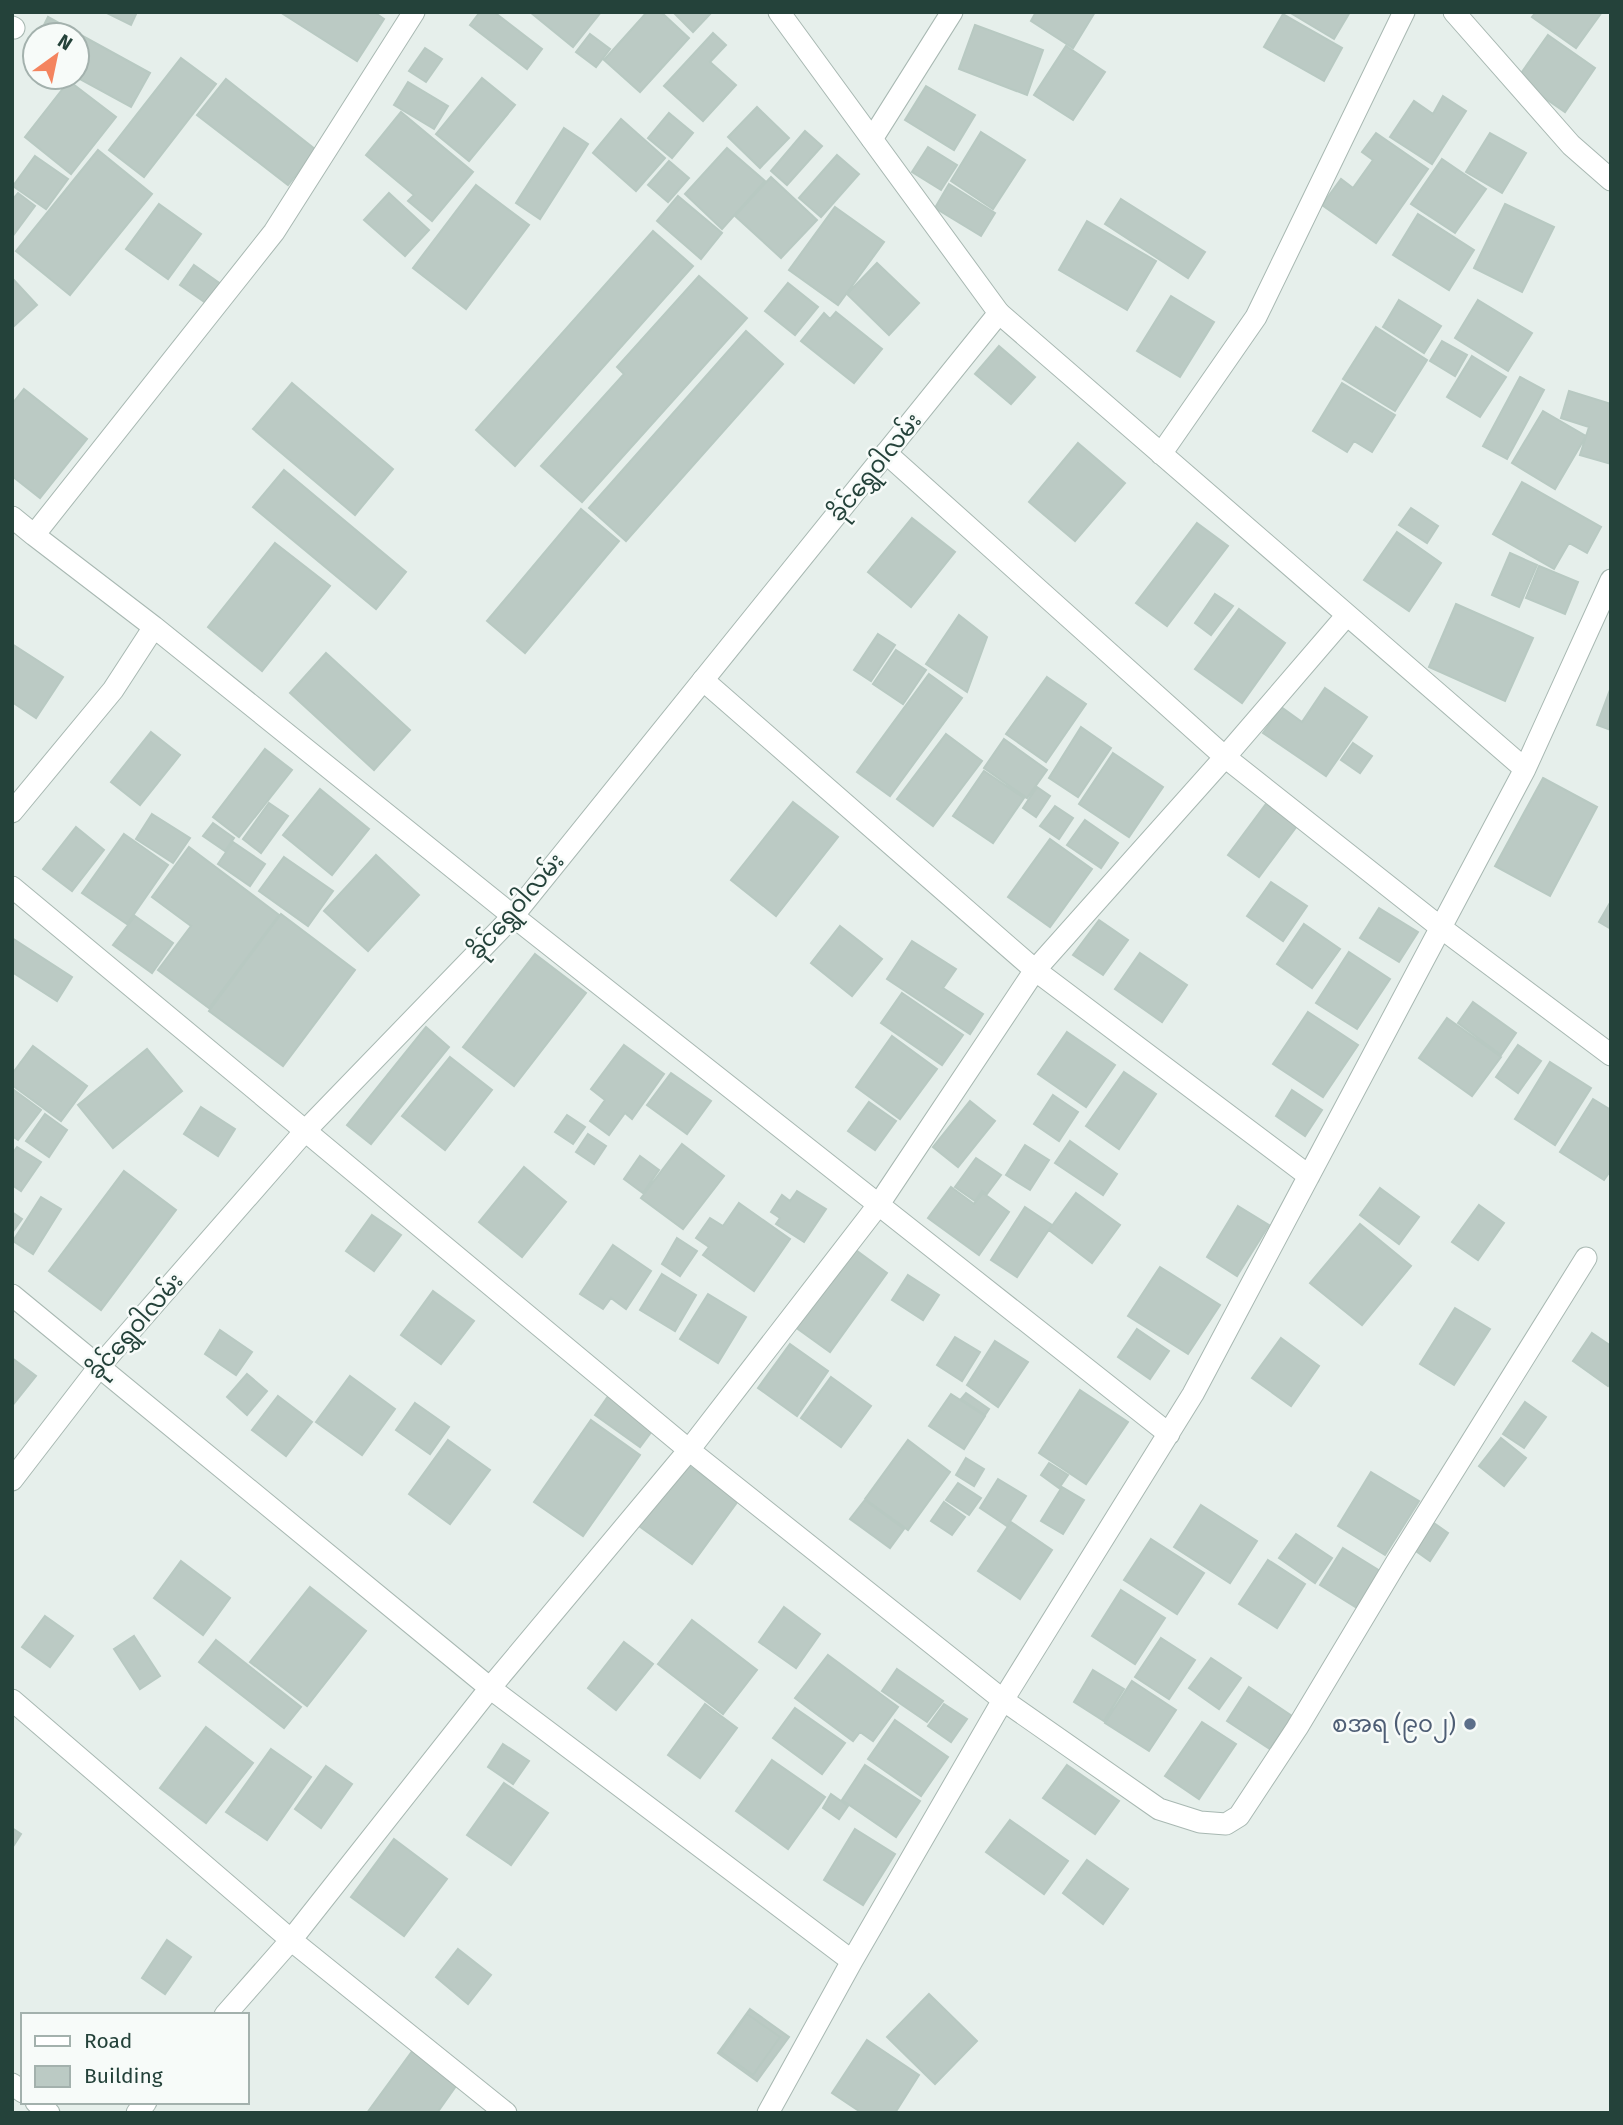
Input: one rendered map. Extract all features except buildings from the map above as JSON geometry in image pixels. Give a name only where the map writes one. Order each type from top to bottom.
[{"type":"street","points":[[34,535],[274,232],[414,12]]},
{"type":"street","points":[[779,12],[999,313],[1525,769]]},
{"type":"street","points":[[872,139],[952,12]]},
{"type":"street","points":[[1161,454],[1256,317],[1404,12]]},
{"type":"street","points":[[1454,12],[1571,145],[1611,180]]},
{"type":"street","name":"ခိုင်ရွှေဝါလမ်း","points":[[12,1480],[99,1367],[305,1131],[513,916],[999,313]]},
{"type":"street","points":[[886,453],[1226,757],[1440,928],[1611,1055]]},
{"type":"street","points":[[12,517],[1169,1434]]},
{"type":"street","points":[[768,2113],[852,1961],[1003,1700],[1194,1394],[1525,769],[1611,580]]},
{"type":"street","points":[[227,2013],[292,1940],[490,1688],[689,1450],[879,1204],[1035,970],[1226,757],[1347,615]]},
{"type":"street","points":[[12,812],[113,690],[154,627]]},
{"type":"street","points":[[703,680],[1035,970],[1309,1177]]},
{"type":"street","points":[[12,887],[689,1450],[1003,1700],[1159,1809],[1200,1822],[1226,1824],[1239,1816],[1297,1728],[1396,1563],[1587,1258]]},
{"type":"street","points":[[12,1295],[490,1688],[852,1961]]},
{"type":"street","points":[[12,1700],[292,1940],[506,2113]]},
{"type":"place","name":"စအရ (၉၀၂)","points":[[1470,1724]]}]
